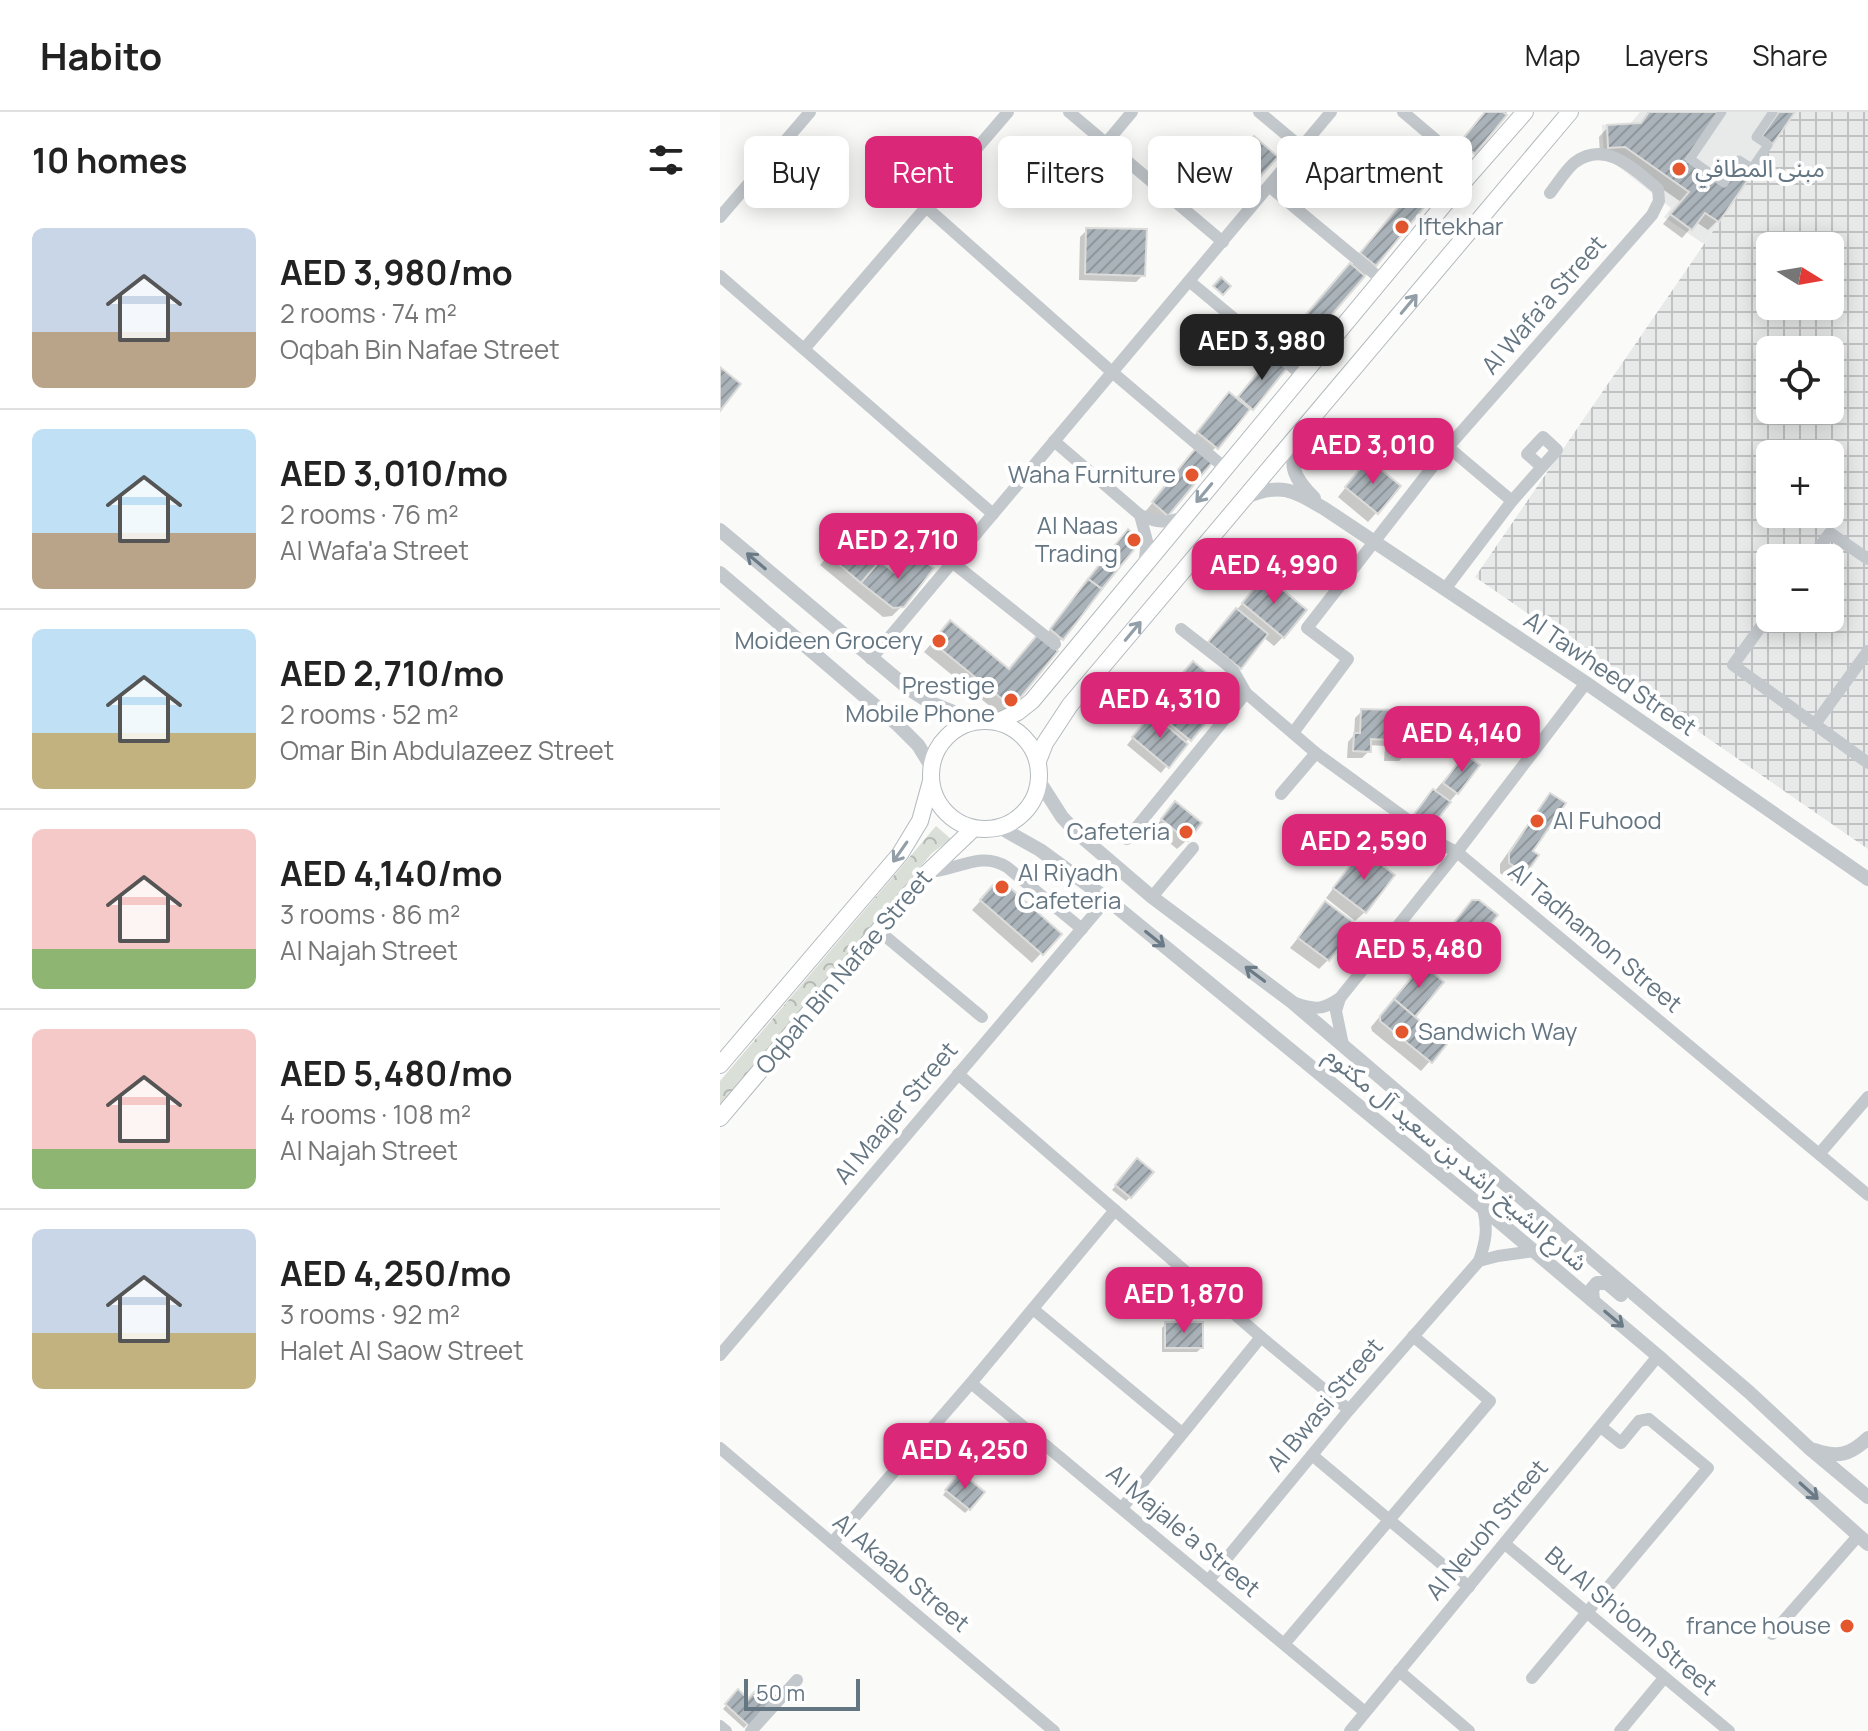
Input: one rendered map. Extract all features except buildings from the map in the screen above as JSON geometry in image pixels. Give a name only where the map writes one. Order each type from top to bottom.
[{"type":"main road","points":[[1472,173],[1525,112]]},
{"type":"main road","points":[[1038,761],[1045,743],[1070,705],[1570,112]]},
{"type":"main road","points":[[997,722],[1032,701],[1441,208]]},
{"type":"main road","points":[[976,721],[997,722],[1011,727],[1032,747],[1038,761],[1036,796],[1015,821],[1001,828],[973,829],[949,816],[934,794],[931,774],[942,741],[963,725],[976,721]]},
{"type":"main road","name":"Oqbah Bin Nafae Street","points":[[720,1065],[900,854],[920,821],[931,774]]},
{"type":"main road","name":"Oqbah Bin Nafae Street","points":[[720,1118],[928,872],[973,829]]},
{"type":"street","points":[[720,217],[810,112]]},
{"type":"street","points":[[982,142],[1008,112]]},
{"type":"street","points":[[1069,112],[1098,136]]},
{"type":"street","points":[[1112,136],[1132,112]]},
{"type":"street","points":[[1259,112],[1288,136]]},
{"type":"street","points":[[1310,136],[1331,112]]},
{"type":"street","points":[[1403,112],[1431,136]]},
{"type":"street","points":[[1722,112],[1690,159],[1724,183],[1739,160],[1752,168],[1768,145],[1756,137],[1773,112]]},
{"type":"street","name":"Al Wafa'a Street","points":[[1293,733],[1348,659],[1307,628],[1448,447],[1652,215],[1659,201],[1658,189],[1627,163],[1609,155],[1594,153],[1574,163],[1550,193]]},
{"type":"street","points":[[1472,156],[1487,156]]},
{"type":"street","points":[[1132,165],[1223,242]]},
{"type":"street","points":[[871,659],[1277,176]]},
{"type":"street","points":[[1269,186],[1382,280]]},
{"type":"street","points":[[804,349],[925,208]]},
{"type":"street","points":[[927,208],[1225,468]]},
{"type":"street","points":[[720,276],[993,514]]},
{"type":"street","points":[[1189,281],[1302,375]]},
{"type":"street","name":"Al Tawheed Street","points":[[1300,432],[1293,454],[1293,471],[1325,509]]},
{"type":"street","points":[[1054,441],[1140,515],[1154,522],[1171,522],[1185,516]]},
{"type":"street","points":[[1448,447],[1512,501]]},
{"type":"street","points":[[1445,589],[1542,467]]},
{"type":"street","name":"Al Tawheed Street","points":[[1246,497],[1265,489],[1283,488],[1325,509],[1586,683],[1868,879]]},
{"type":"street","points":[[1140,515],[1147,541],[1143,566]]},
{"type":"street","points":[[720,530],[871,659],[931,703],[976,721]]},
{"type":"street","points":[[1822,544],[1830,533],[1868,559]]},
{"type":"street","points":[[952,562],[1055,644]]},
{"type":"street","points":[[720,573],[898,725],[918,745],[931,774]]},
{"type":"street","name":"Al Tadhamon Street","points":[[1181,629],[1226,664],[1246,693],[1316,753],[1441,844],[1457,852],[1868,1195]]},
{"type":"street","points":[[1757,632],[1733,665],[1868,763]]},
{"type":"street","points":[[1815,724],[1868,651]]},
{"type":"street","points":[[1292,1002],[1312,1009],[1325,1009],[1340,998],[1586,683]]},
{"type":"street","points":[[1127,839],[1246,693]]},
{"type":"street","points":[[1281,794],[1316,753]]},
{"type":"street","name":"شارع الشيخ راشد بن سعيد آل مكتوم","points":[[1039,781],[1062,817],[1076,832],[1152,897],[1292,1002],[1868,1497]]},
{"type":"street","name":"شارع الشيخ راشد بن سعيد آل مكتوم","points":[[1001,828],[1040,850],[1107,899],[1483,1208],[1658,1356],[1863,1540]]},
{"type":"street","points":[[1152,897],[1193,848]]},
{"type":"street","points":[[928,872],[954,869],[983,859],[995,861],[1007,867],[1082,929]]},
{"type":"street","name":"Al Maajer Street","points":[[720,1355],[1107,899]]},
{"type":"street","points":[[879,931],[982,1017]]},
{"type":"street","points":[[1340,998],[1336,1011],[1343,1045]]},
{"type":"street","points":[[958,1074],[1349,1410]]},
{"type":"street","points":[[1820,1153],[1868,1097]]},
{"type":"street","name":"Al Bwasi Street","points":[[1208,1581],[1349,1410],[1479,1261],[1488,1227],[1483,1208]]},
{"type":"street","points":[[832,1543],[1115,1210]]},
{"type":"street","points":[[1479,1261],[1534,1251]]},
{"type":"street","points":[[1593,1301],[1592,1289],[1597,1283],[1607,1283],[1677,1341],[1749,1392]]},
{"type":"street","points":[[1033,1309],[1182,1433]]},
{"type":"street","points":[[1284,1644],[1490,1401],[1413,1336]]},
{"type":"street","points":[[1122,1508],[1261,1337]]},
{"type":"street","name":"Al Neuoh Street","points":[[1350,1731],[1658,1356]]},
{"type":"street","name":"Al Majale'a Street","points":[[971,1383],[1365,1712]]},
{"type":"street","points":[[1532,1678],[1708,1468],[1649,1419],[1639,1421],[1621,1443],[1601,1427]]},
{"type":"street","points":[[1808,1447],[1836,1456],[1849,1452],[1868,1438]]},
{"type":"street","name":"Al Akaab Street","points":[[720,1448],[1054,1731]]},
{"type":"street","points":[[1312,1455],[1469,1587]]},
{"type":"street","points":[[1772,1634],[1863,1540]]},
{"type":"street","name":"Bu Al Sh'oom Street","points":[[1505,1544],[1664,1678],[1714,1726],[1729,1731]]},
{"type":"street","points":[[1399,1671],[1469,1731]]},
{"type":"street","points":[[1620,1731],[1664,1678]]},
{"type":"street","points":[[751,1731],[797,1680]]},
{"type":"street","points":[[720,1726],[726,1731]]},
{"type":"shaded area","points":[[1640,112],[1794,112],[1704,244],[1664,217],[1671,208],[1604,155],[1602,125],[1630,124]]},
{"type":"shaded area","points":[[1795,112],[1868,112],[1868,849],[1475,577]]},
{"type":"green space","points":[[936,826],[951,839],[932,853],[720,1106],[720,1081]]},
{"type":"place","name":"مبنى المطافي","points":[[1679,169]]},
{"type":"place","name":"Iftekhar","points":[[1402,227]]},
{"type":"place","name":"Waha Furniture","points":[[1192,475]]},
{"type":"place","name":"Al Naas Trading","points":[[1134,540]]},
{"type":"place","name":"Moideen Grocery","points":[[939,641]]},
{"type":"place","name":"Prestige Mobile Phone","points":[[1011,700]]},
{"type":"place","name":"Al Fuhood","points":[[1537,821]]},
{"type":"place","name":"Cafeteria","points":[[1186,832]]},
{"type":"place","name":"Al Riyadh Cafeteria","points":[[1002,887]]},
{"type":"place","name":"Sandwich Way","points":[[1402,1032]]},
{"type":"place","name":"france house","points":[[1847,1626]]}]
